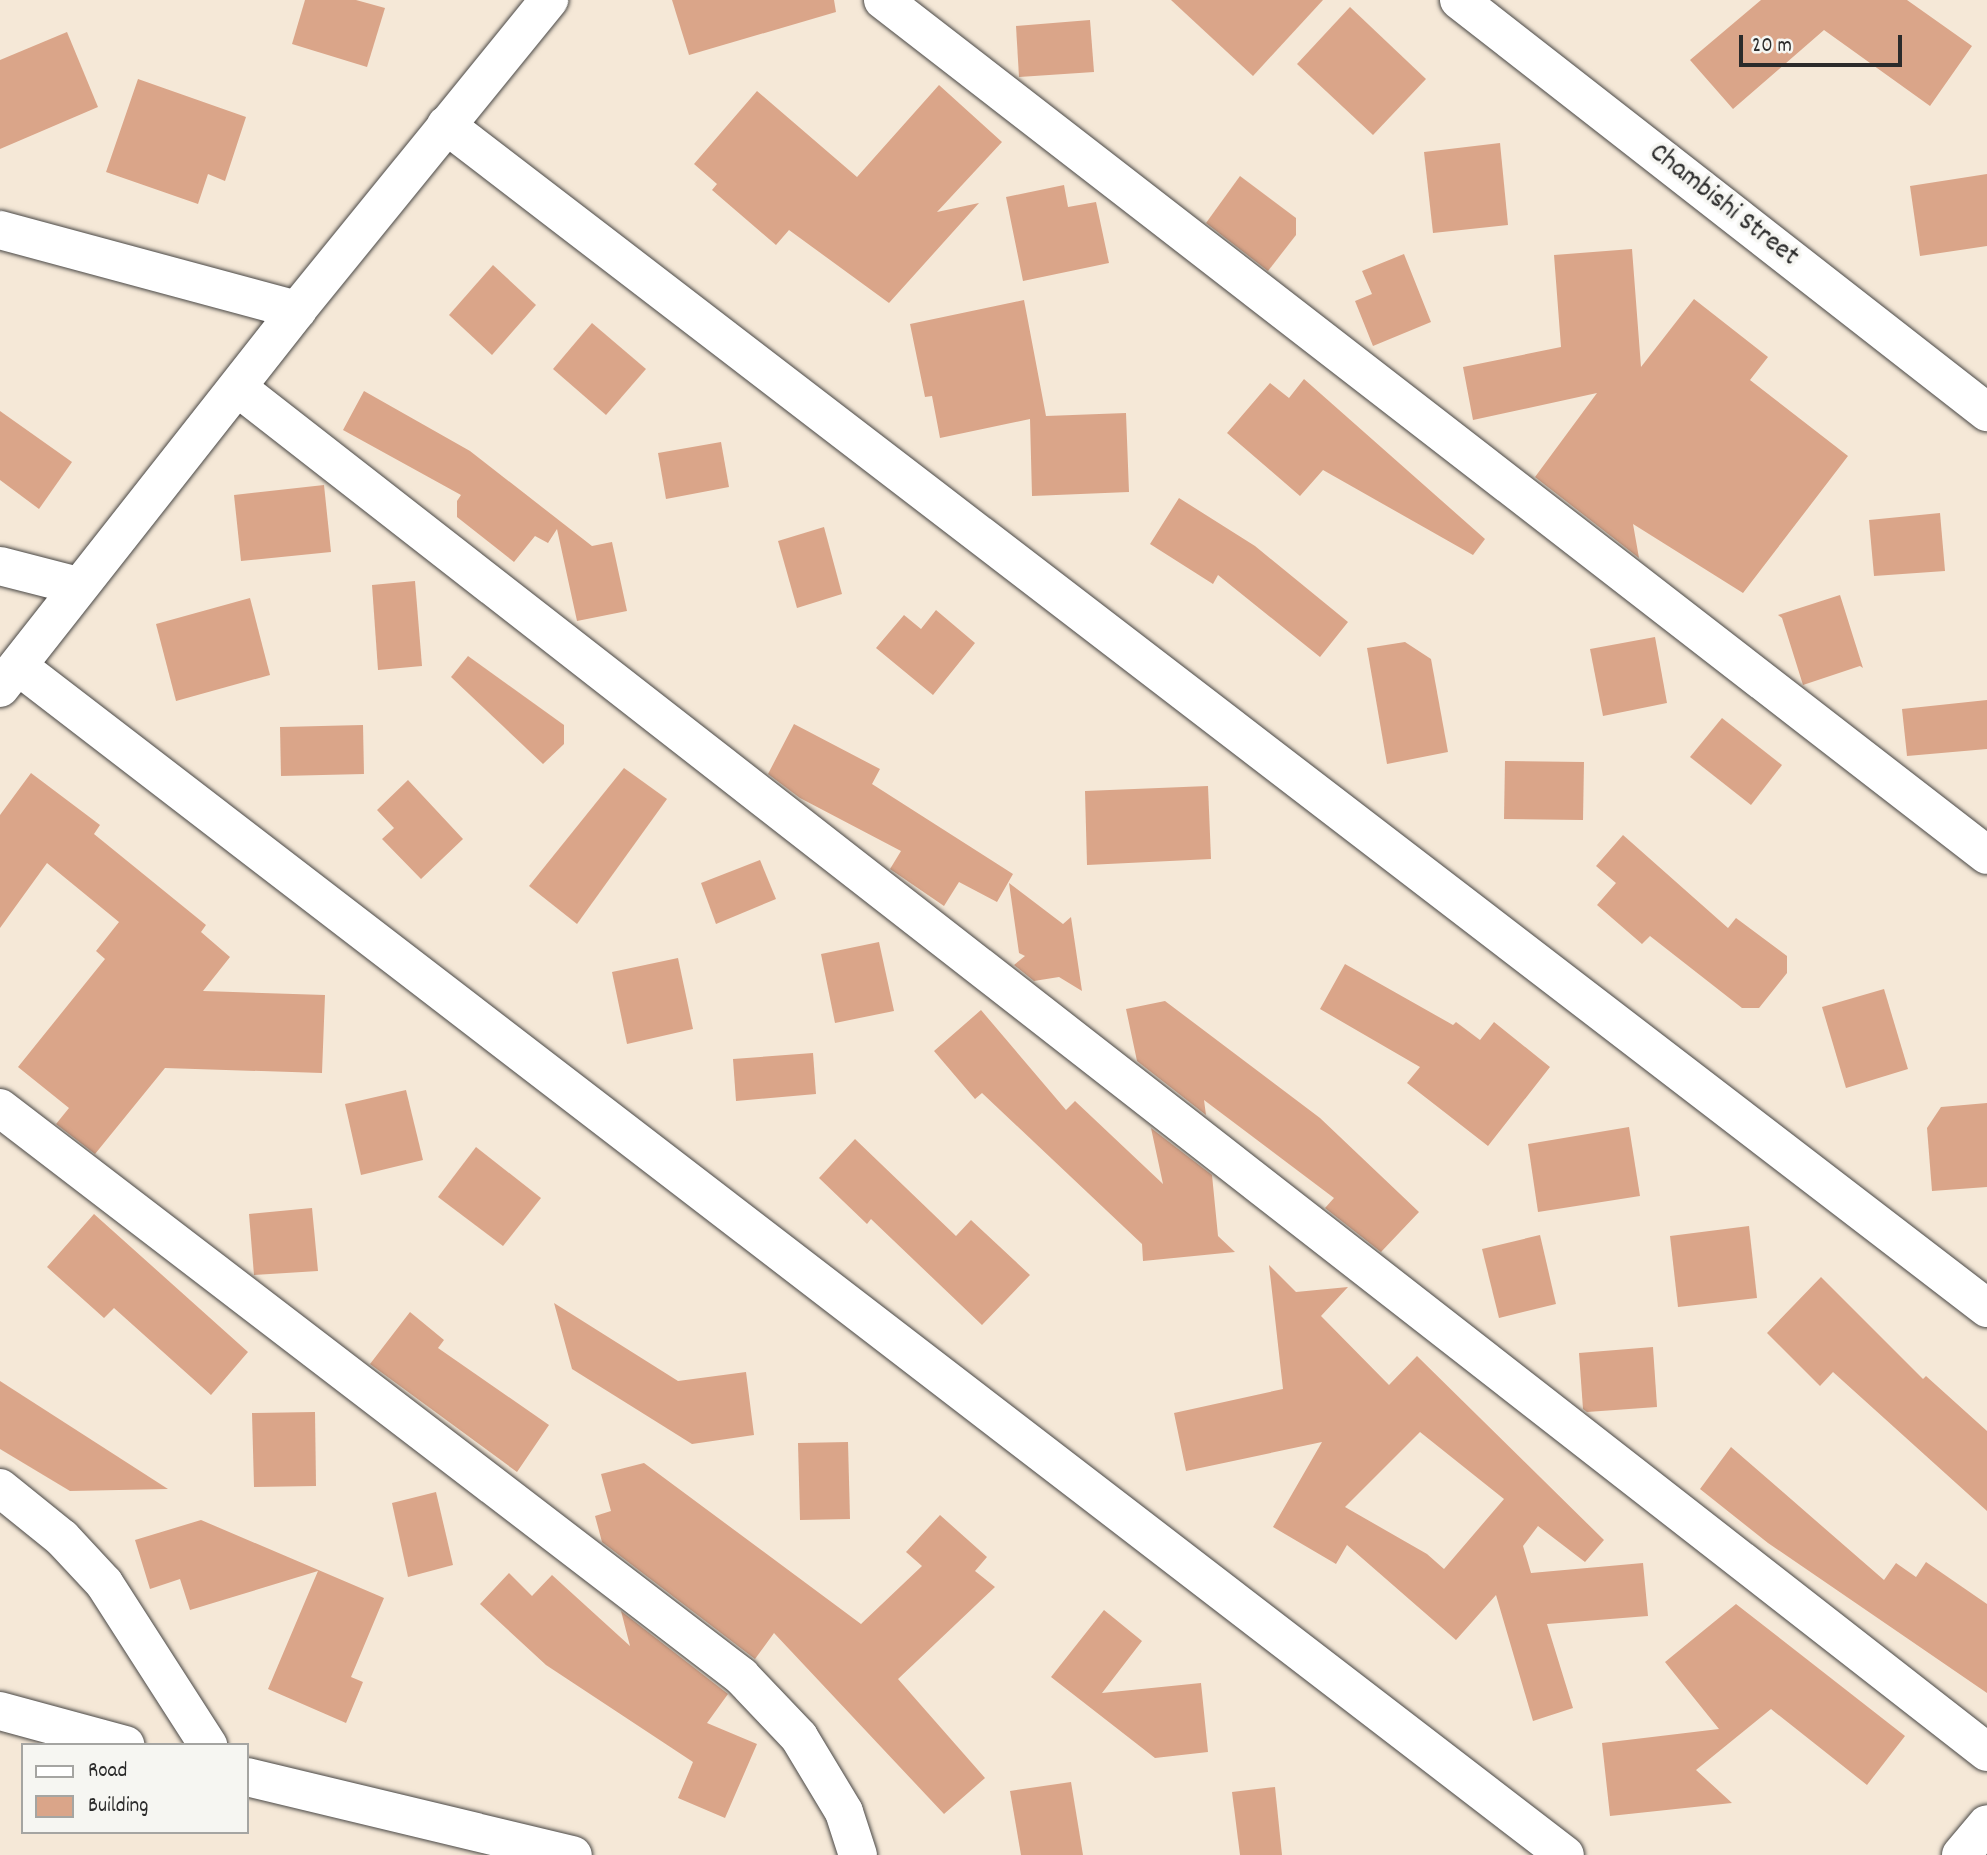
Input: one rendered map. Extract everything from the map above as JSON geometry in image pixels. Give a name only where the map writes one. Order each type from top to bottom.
[{"type":"street","points":[[550,0],[297,310],[9,677],[1565,1855]]},
{"type":"street","points":[[883,0],[1987,855]]},
{"type":"street","name":"Chambishi Street","points":[[1459,0],[1987,412]]},
{"type":"street","points":[[446,125],[1987,1308]]},
{"type":"street","points":[[0,230],[297,310]]},
{"type":"street","points":[[238,388],[1987,1752]]},
{"type":"street","points":[[0,566],[78,586]]},
{"type":"street","points":[[0,1108],[741,1676],[799,1737],[844,1812],[858,1855]]},
{"type":"street","points":[[0,1488],[62,1538],[104,1583],[207,1743]]},
{"type":"street","points":[[0,1711],[118,1743]]},
{"type":"street","points":[[248,1777],[573,1855]]},
{"type":"street","points":[[1961,1855],[1987,1824]]},
{"type":"building","points":[[305,0],[356,0],[385,8],[367,67],[292,44]]},
{"type":"building","points":[[672,0],[834,0],[836,12],[689,55]]},
{"type":"building","points":[[1171,0],[1323,0],[1253,76]]},
{"type":"building","points":[[1761,0],[1907,0],[1972,46],[1930,106],[1824,30],[1733,109],[1690,60]]},
{"type":"building","points":[[1350,7],[1426,79],[1373,135],[1297,64]]},
{"type":"building","points":[[1090,20],[1094,72],[1019,77],[1016,26]]},
{"type":"building","points":[[67,32],[98,107],[0,149],[0,60]]},
{"type":"building","points":[[138,79],[246,117],[225,181],[208,174],[198,204],[106,172]]},
{"type":"building","points":[[939,85],[1002,142],[937,212],[979,203],[889,303],[789,230],[776,245],[712,190],[717,184],[694,164],[757,91],[857,177]]},
{"type":"building","points":[[1500,143],[1508,225],[1433,233],[1424,152]]},
{"type":"building","points":[[1987,174],[1987,246],[1920,256],[1910,186]]},
{"type":"building","points":[[1240,176],[1296,218],[1296,235],[1268,271],[1206,223]]},
{"type":"building","points":[[1064,185],[1068,207],[1096,202],[1109,263],[1023,281],[1006,197]]},
{"type":"building","points":[[1632,249],[1641,367],[1694,299],[1768,357],[1750,380],[1848,456],[1743,593],[1633,524],[1639,558],[1535,477],[1597,393],[1473,420],[1463,367],[1561,347],[1554,255]]},
{"type":"building","points":[[1404,254],[1431,322],[1373,346],[1355,301],[1372,294],[1362,271]]},
{"type":"building","points":[[493,265],[536,305],[492,355],[449,315]]},
{"type":"building","points":[[1024,300],[1046,416],[1126,413],[1129,492],[1032,496],[1030,419],[940,438],[932,396],[925,397],[910,324]]},
{"type":"building","points":[[592,323],[646,369],[606,415],[553,369]]},
{"type":"building","points":[[1304,379],[1485,539],[1473,555],[1323,470],[1300,496],[1227,433],[1270,383],[1289,398]]},
{"type":"building","points":[[364,391],[470,451],[592,546],[612,542],[627,611],[577,621],[557,529],[548,543],[535,536],[514,562],[457,517],[457,501],[461,495],[343,430]]},
{"type":"building","points":[[0,411],[72,462],[39,509],[0,480]]},
{"type":"building","points":[[721,442],[729,487],[666,499],[658,453]]},
{"type":"building","points":[[324,485],[331,552],[241,561],[234,495]]},
{"type":"building","points":[[1179,498],[1255,546],[1348,622],[1320,657],[1218,575],[1213,584],[1150,544]]},
{"type":"building","points":[[1940,513],[1945,571],[1874,576],[1869,520]]},
{"type":"building","points":[[824,527],[842,594],[797,608],[778,541]]},
{"type":"building","points":[[415,581],[422,666],[378,670],[372,585]]},
{"type":"building","points":[[1840,595],[1863,668],[1860,666],[1803,685],[1782,618],[1778,615]]},
{"type":"building","points":[[250,598],[270,675],[176,701],[156,624]]},
{"type":"building","points":[[936,610],[975,643],[933,695],[876,648],[904,615],[921,629]]},
{"type":"building","points":[[1655,637],[1667,703],[1603,716],[1590,649]]},
{"type":"building","points":[[1405,642],[1431,659],[1448,752],[1387,764],[1367,648]]},
{"type":"building","points":[[468,656],[564,725],[564,744],[543,764],[451,677]]},
{"type":"building","points":[[1987,700],[1987,749],[1907,756],[1902,709]]},
{"type":"building","points":[[1722,718],[1782,765],[1751,805],[1690,757]]},
{"type":"building","points":[[794,724],[880,769],[872,784],[1013,874],[997,902],[959,882],[944,906],[890,869],[901,851],[800,798],[768,774]]},
{"type":"building","points":[[363,725],[364,774],[281,776],[280,727]]},
{"type":"building","points":[[1505,761],[1584,762],[1583,820],[1504,819]]},
{"type":"building","points":[[624,768],[667,799],[577,924],[529,886]]},
{"type":"building","points":[[31,773],[100,825],[94,834],[206,925],[201,932],[230,957],[203,991],[325,995],[322,1073],[165,1068],[95,1154],[56,1124],[69,1108],[18,1067],[105,959],[96,951],[119,922],[47,863],[0,928],[0,815]]},
{"type":"building","points":[[408,780],[463,839],[421,879],[382,839],[394,828],[377,810]]},
{"type":"building","points":[[1208,786],[1211,859],[1087,865],[1085,791]]},
{"type":"building","points":[[1623,835],[1728,928],[1736,918],[1787,956],[1787,973],[1759,1008],[1742,1008],[1650,936],[1642,944],[1597,905],[1616,883],[1596,866]]},
{"type":"building","points":[[760,860],[776,899],[716,924],[701,883]]},
{"type":"building","points":[[1009,883],[1063,924],[1071,917],[1082,991],[1059,977],[1034,981],[1014,965],[1025,956],[1019,953]]},
{"type":"building","points":[[879,942],[894,1011],[835,1023],[821,954]]},
{"type":"building","points":[[678,958],[693,1029],[627,1044],[612,972]]},
{"type":"building","points":[[1345,964],[1453,1025],[1456,1022],[1480,1040],[1494,1022],[1550,1067],[1488,1146],[1407,1083],[1420,1067],[1320,1009]]},
{"type":"building","points":[[1884,989],[1908,1069],[1846,1088],[1822,1007]]},
{"type":"building","points":[[1165,1001],[1320,1118],[1419,1212],[1381,1252],[1325,1208],[1334,1198],[1204,1100],[1206,1115],[1137,1061],[1126,1009]]},
{"type":"building","points":[[981,1010],[1066,1110],[1075,1101],[1163,1184],[1151,1128],[1212,1175],[1218,1236],[1235,1252],[1143,1261],[1142,1244],[982,1093],[975,1099],[934,1051]]},
{"type":"building","points":[[813,1053],[816,1094],[736,1101],[733,1059]]},
{"type":"building","points":[[406,1090],[423,1160],[361,1175],[345,1104]]},
{"type":"building","points":[[1987,1103],[1987,1187],[1932,1191],[1927,1128],[1941,1107]]},
{"type":"building","points":[[1629,1127],[1640,1196],[1538,1212],[1528,1144]]},
{"type":"building","points":[[855,1139],[956,1236],[971,1220],[1030,1275],[982,1325],[871,1219],[867,1224],[819,1178]]},
{"type":"building","points":[[476,1147],[541,1198],[503,1246],[438,1197]]},
{"type":"building","points":[[312,1208],[318,1271],[254,1275],[249,1214]]},
{"type":"building","points":[[94,1214],[248,1352],[211,1395],[114,1308],[104,1318],[47,1267]]},
{"type":"building","points":[[1749,1226],[1757,1298],[1678,1307],[1670,1236]]},
{"type":"building","points":[[1540,1235],[1556,1304],[1499,1318],[1482,1249]]},
{"type":"building","points":[[1269,1265],[1296,1292],[1348,1287],[1321,1316],[1389,1385],[1417,1356],[1604,1540],[1585,1562],[1538,1526],[1523,1546],[1531,1573],[1643,1563],[1648,1616],[1547,1624],[1573,1708],[1533,1721],[1496,1595],[1456,1640],[1347,1545],[1336,1564],[1273,1527],[1322,1442],[1186,1471],[1174,1413],[1283,1389]],"holes":[[[1420,1432],[1504,1499],[1444,1569],[1427,1554],[1345,1507]]]},
{"type":"building","points":[[1821,1277],[1923,1379],[1926,1376],[1987,1431],[1987,1511],[1833,1372],[1820,1386],[1767,1333]]},
{"type":"building","points":[[554,1303],[678,1381],[746,1372],[754,1435],[692,1444],[572,1369]]},
{"type":"building","points":[[410,1312],[444,1340],[438,1348],[549,1425],[517,1472],[370,1364]]},
{"type":"building","points":[[1653,1347],[1657,1407],[1587,1412],[1583,1409],[1579,1353]]},
{"type":"building","points":[[0,1381],[168,1489],[70,1491],[0,1449]]},
{"type":"building","points":[[315,1412],[316,1486],[254,1487],[252,1413]]},
{"type":"building","points":[[848,1442],[850,1519],[800,1520],[798,1443]]},
{"type":"building","points":[[1731,1447],[1884,1580],[1896,1563],[1916,1577],[1926,1562],[1987,1604],[1987,1693],[1768,1543],[1700,1489]]},
{"type":"building","points":[[644,1463],[861,1624],[922,1566],[906,1552],[940,1515],[987,1557],[975,1571],[995,1587],[898,1679],[985,1778],[944,1814],[774,1633],[755,1659],[602,1542],[595,1516],[611,1511],[601,1474]]},
{"type":"building","points":[[436,1492],[453,1565],[408,1577],[392,1503]]},
{"type":"building","points":[[201,1520],[384,1598],[351,1677],[363,1682],[346,1723],[268,1689],[318,1571],[190,1610],[180,1579],[150,1589],[135,1540]]},
{"type":"building","points":[[509,1573],[532,1596],[552,1575],[630,1646],[621,1611],[728,1694],[707,1723],[757,1744],[725,1818],[678,1798],[693,1762],[546,1665],[480,1604]]},
{"type":"building","points":[[1736,1604],[1905,1736],[1867,1785],[1771,1709],[1696,1770],[1732,1803],[1610,1816],[1602,1743],[1719,1729],[1665,1662]]},
{"type":"building","points":[[1104,1610],[1142,1641],[1102,1693],[1201,1683],[1208,1752],[1155,1758],[1051,1677]]},
{"type":"building","points":[[1071,1782],[1083,1855],[1021,1855],[1010,1791]]},
{"type":"building","points":[[1275,1787],[1282,1855],[1240,1855],[1232,1792]]}]
